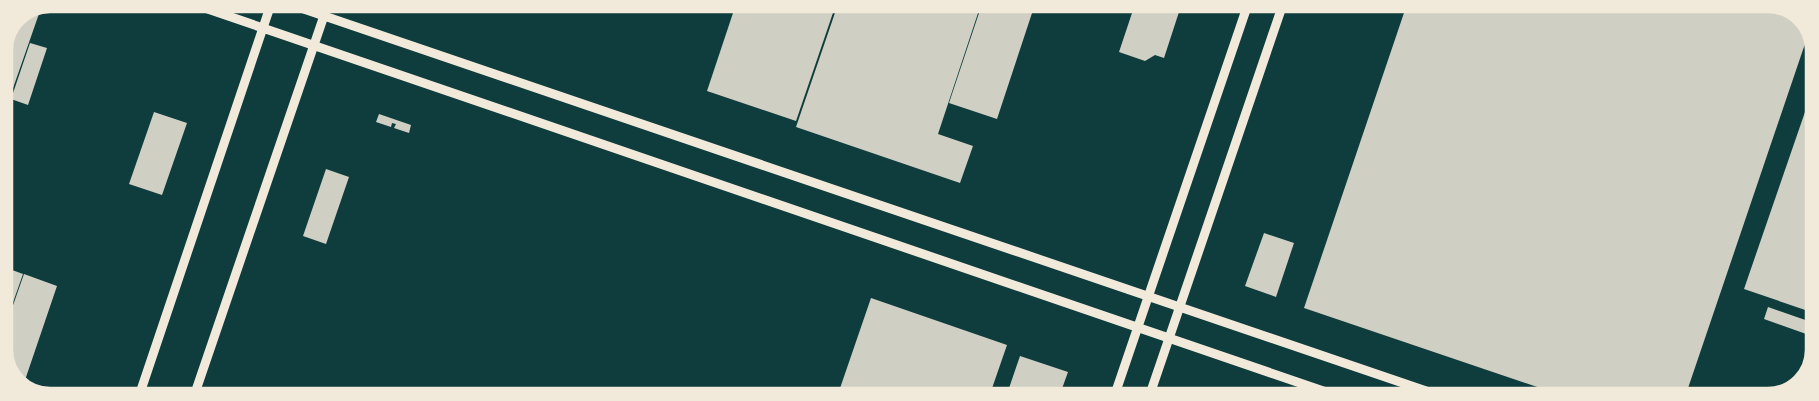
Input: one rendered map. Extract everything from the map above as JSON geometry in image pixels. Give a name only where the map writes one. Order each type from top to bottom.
[{"type":"street","points":[[216,12],[1316,388]]},
{"type":"street","points":[[142,388],[268,12]]},
{"type":"street","points":[[312,12],[1418,388]]},
{"type":"street","points":[[197,388],[325,12]]},
{"type":"street","points":[[1117,388],[1245,12]]},
{"type":"street","points":[[1152,388],[1280,12]]},
{"type":"building","points":[[733,12],[833,12],[796,121],[707,91]]},
{"type":"building","points":[[835,12],[978,12],[938,134],[973,146],[960,183],[796,127]]},
{"type":"building","points":[[979,12],[1032,12],[997,119],[949,103]]},
{"type":"building","points":[[1132,12],[1179,12],[1164,58],[1155,55],[1145,61],[1119,52]]},
{"type":"building","points":[[1404,12],[1769,12],[1781,14],[1792,20],[1804,36],[1806,42],[1688,388],[1540,388],[1304,308]]},
{"type":"building","points":[[39,14],[12,91],[12,50],[15,36],[29,19]]},
{"type":"building","points":[[30,43],[47,48],[28,105],[12,99]]},
{"type":"building","points":[[1806,109],[1806,310],[1744,289]]},
{"type":"building","points":[[154,112],[187,123],[162,195],[129,184]]},
{"type":"building","points":[[379,114],[411,125],[409,133],[394,128],[396,124],[392,123],[391,127],[376,122]]},
{"type":"building","points":[[326,169],[349,177],[326,244],[303,236]]},
{"type":"building","points":[[1264,233],[1294,243],[1276,297],[1245,286]]},
{"type":"building","points":[[13,270],[23,274],[13,303]]},
{"type":"building","points":[[24,274],[57,286],[25,379],[15,365],[13,358],[13,306]]},
{"type":"building","points":[[871,298],[1007,345],[992,388],[840,388]]},
{"type":"building","points":[[1768,307],[1806,320],[1806,334],[1764,319]]},
{"type":"building","points":[[1020,356],[1068,372],[1062,388],[1009,388]]}]
